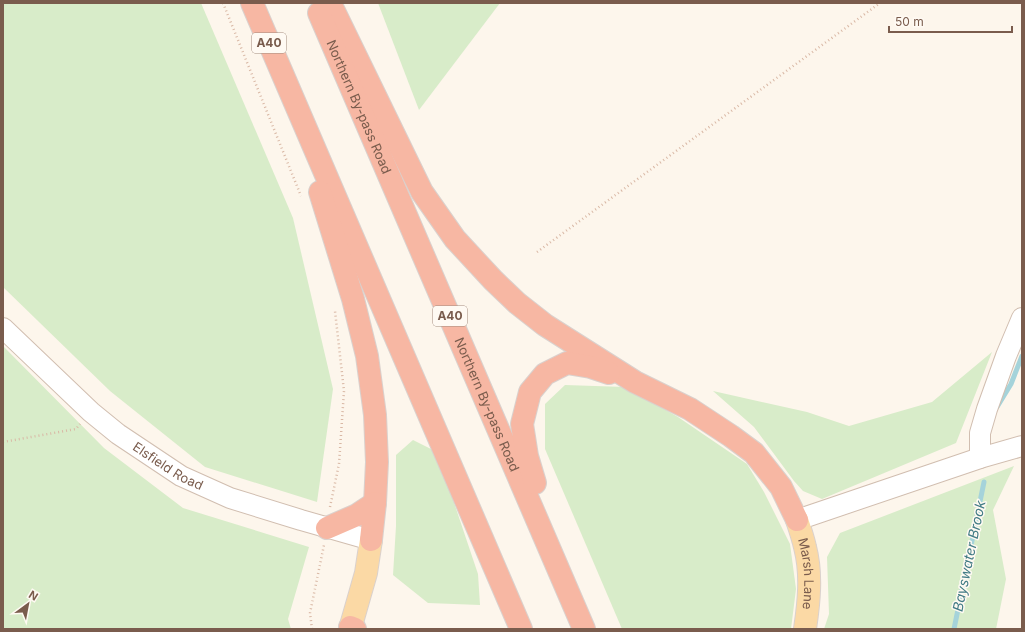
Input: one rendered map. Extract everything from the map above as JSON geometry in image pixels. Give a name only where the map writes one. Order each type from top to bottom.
[{"type":"highway","name":"A40","points":[[252,3],[521,629]]},
{"type":"highway","name":"Northern By-pass Road","points":[[315,3],[584,629]]},
{"type":"highway","points":[[330,3],[422,192],[455,239],[493,280],[517,303],[539,321],[635,382],[690,409],[754,453],[781,487],[797,520]]},
{"type":"highway","points":[[286,83],[353,299],[367,356],[375,415],[377,462],[371,540]]},
{"type":"highway","points":[[561,573],[527,456],[522,424],[530,392],[545,374],[566,363],[591,367],[635,382]]},
{"type":"highway","points":[[328,525],[358,515],[374,503]]},
{"type":"main road","name":"Marsh Lane","points":[[797,520],[806,548],[809,576],[808,613],[805,629]]},
{"type":"main road","points":[[352,628],[366,573],[371,540]]},
{"type":"street","points":[[980,458],[980,433],[987,409],[1022,318]]},
{"type":"street","name":"Elsfield Road","points":[[3,328],[91,412],[118,434],[182,476],[230,498],[328,525],[371,540]]},
{"type":"street","points":[[797,520],[980,458],[1022,446]]},
{"type":"path","points":[[223,3],[302,199]]},
{"type":"path","points":[[537,252],[880,3]]},
{"type":"path","points":[[312,629],[310,613],[339,464],[344,391],[334,305]]},
{"type":"path","points":[[3,442],[76,429],[91,412]]},
{"type":"green space","points":[[3,3],[201,3],[293,218],[333,389],[317,502],[205,467],[110,391],[3,287]]},
{"type":"green space","points":[[378,3],[500,3],[419,110]]},
{"type":"green space","points":[[3,346],[104,448],[183,508],[309,547],[288,619],[291,629],[3,629]]},
{"type":"green space","points":[[992,352],[956,443],[822,499],[803,491],[754,427],[713,391],[807,412],[849,426],[932,402]]},
{"type":"green space","points":[[565,385],[625,387],[678,417],[747,464],[764,492],[790,544],[796,589],[791,629],[622,629],[545,449],[545,404]]},
{"type":"green space","points":[[413,440],[437,452],[478,574],[480,605],[428,603],[393,575],[396,526],[396,455]]},
{"type":"green space","points":[[1014,466],[993,510],[1006,579],[996,629],[824,629],[829,614],[827,557],[840,533]]},
{"type":"waterway","name":"Bayswater Brook","points":[[997,407],[1011,384],[1022,356]]},
{"type":"waterway","name":"Bayswater Brook","points":[[954,629],[984,482]]}]
